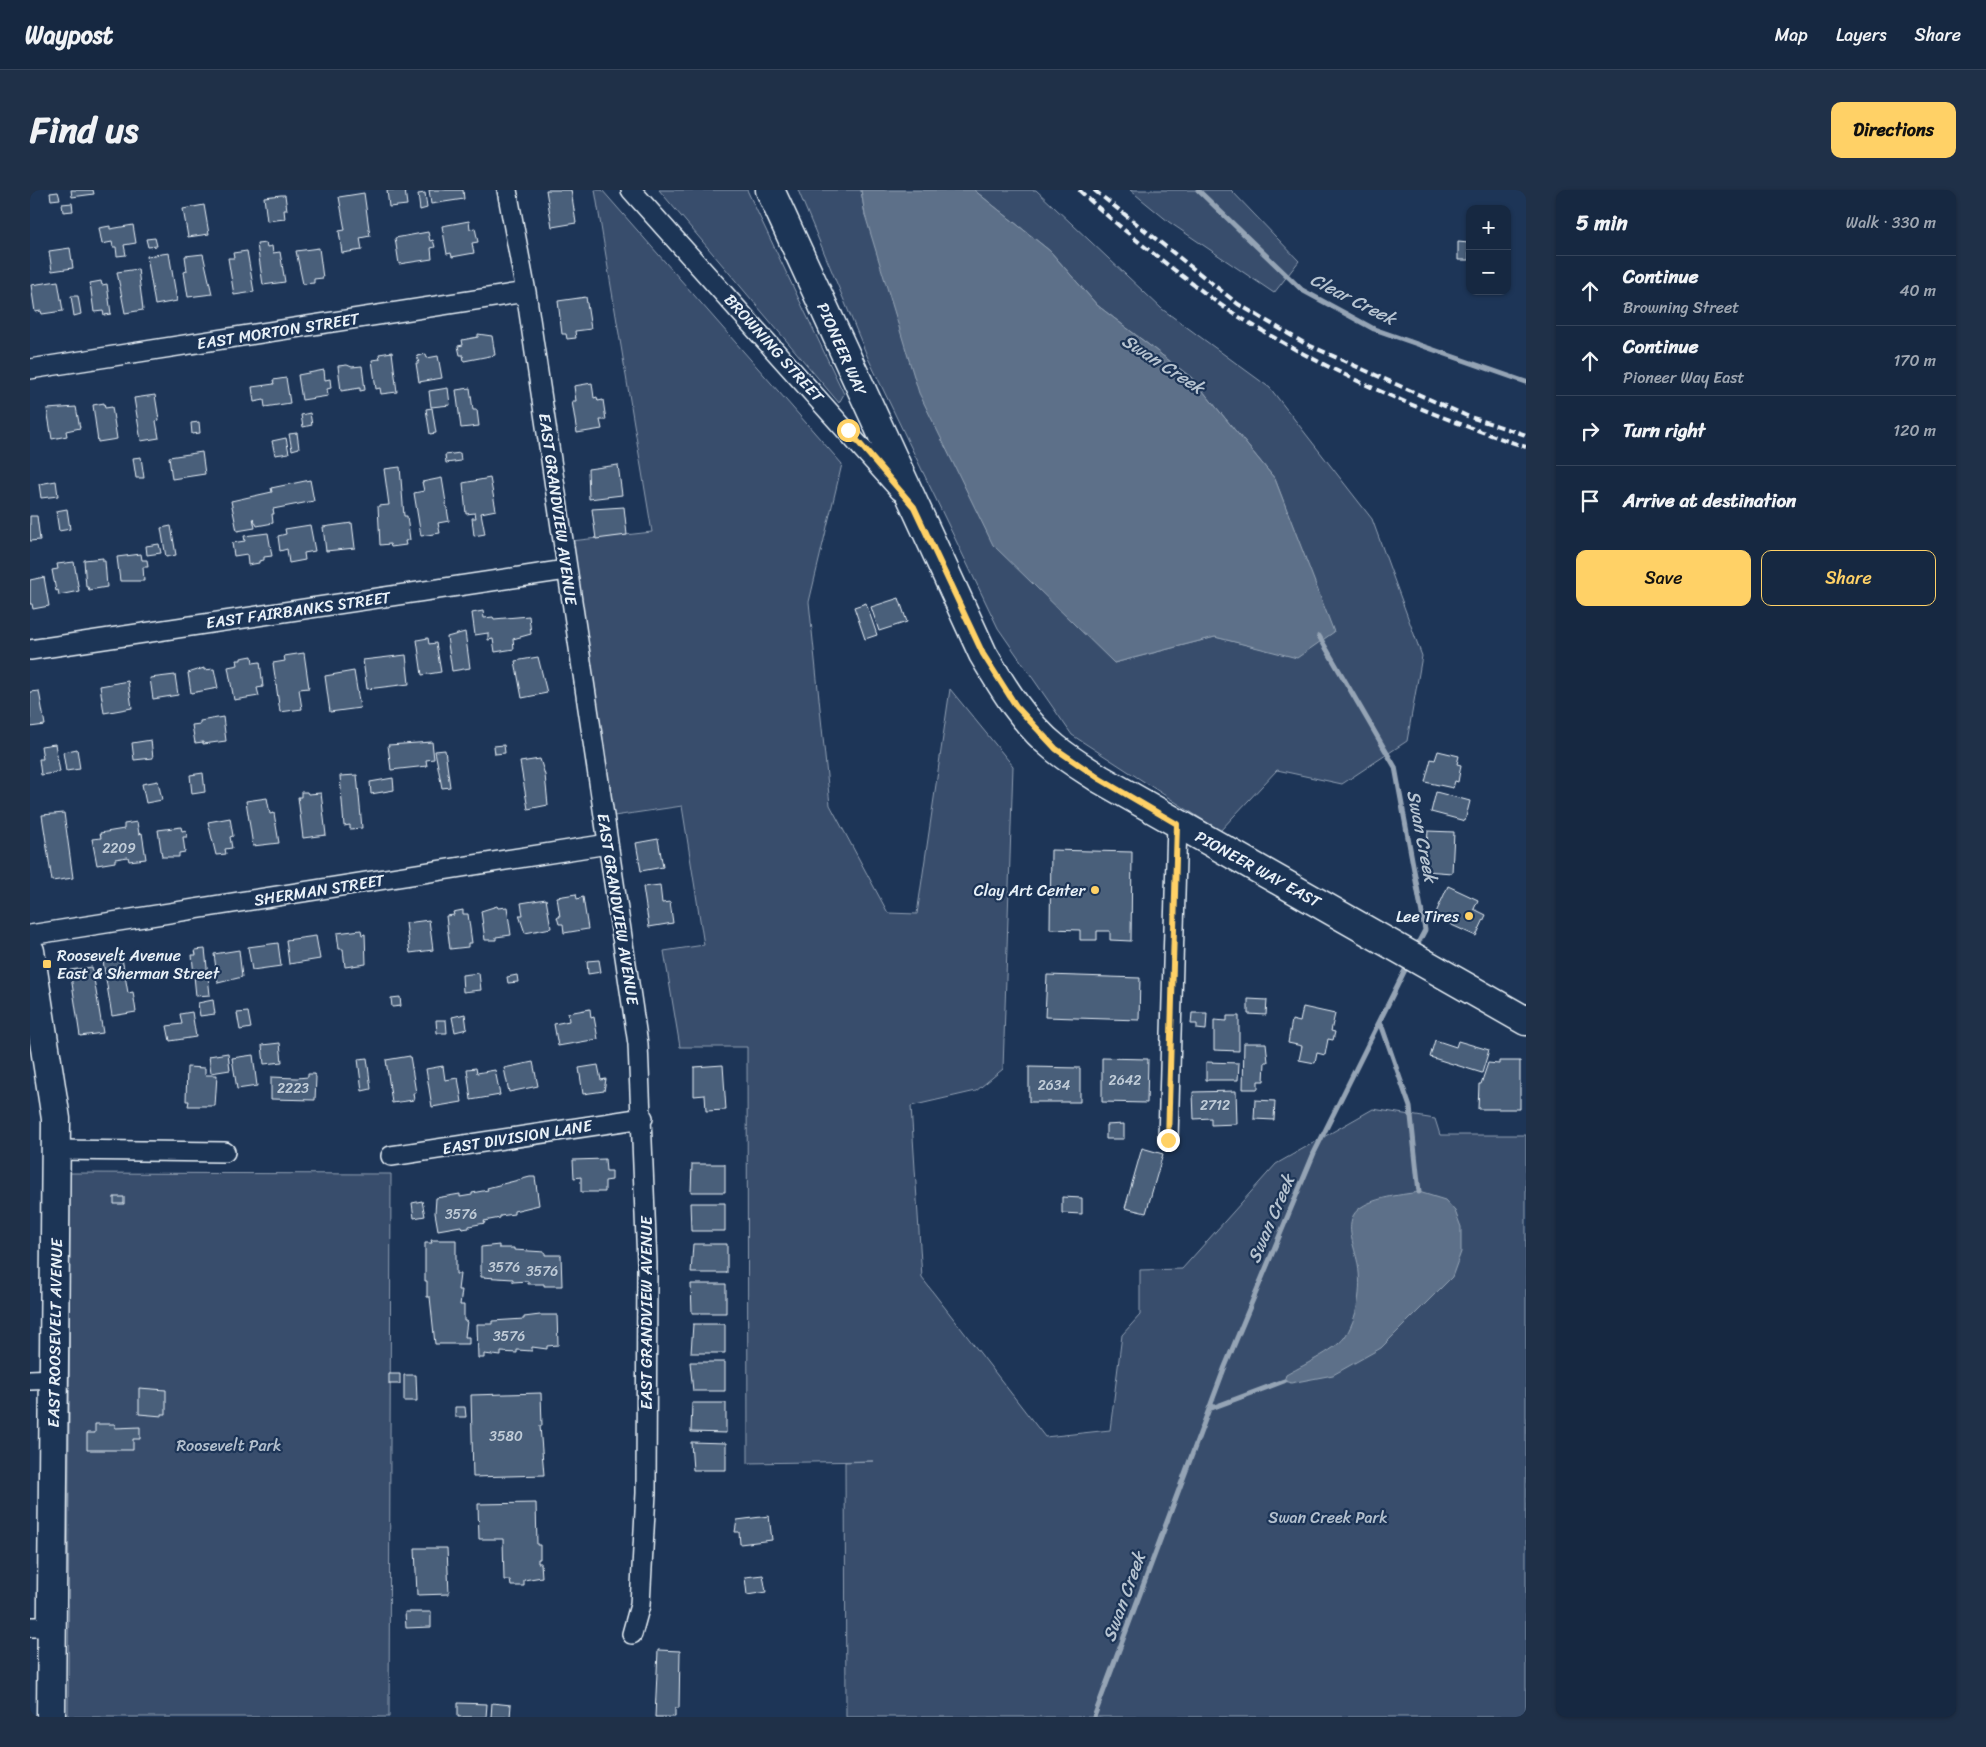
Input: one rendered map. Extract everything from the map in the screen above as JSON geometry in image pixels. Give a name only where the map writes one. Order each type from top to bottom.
[{"type":"main road","name":"PIONEER WAY","points":[[770,190],[914,507]]},
{"type":"main road","name":"PIONEER WAY EAST","points":[[914,507],[983,654],[1016,706],[1056,749],[1100,779],[1177,824],[1526,1021]]},
{"type":"main road","name":"EAST ROOSEVELT AVENUE","points":[[30,951],[56,1119],[56,1150],[42,1379],[41,1627],[51,1717]]},
{"type":"street","name":"EAST GRANDVIEW AVENUE","points":[[507,190],[526,292],[635,1026],[643,1118],[647,1263],[646,1493],[640,1605],[632,1634]]},
{"type":"street","name":"BROWNING STREET","points":[[631,190],[848,430],[914,507]]},
{"type":"street","name":"EAST MORTON STREET","points":[[30,369],[526,292]]},
{"type":"street","name":"EAST FAIRBANKS STREET","points":[[30,650],[566,570]]},
{"type":"street","points":[[1168,1140],[1177,824]]},
{"type":"street","name":"SHERMAN STREET","points":[[30,936],[608,844]]},
{"type":"street","name":"EAST DIVISION LANE","points":[[391,1156],[643,1118]]},
{"type":"street","points":[[56,1150],[225,1152]]},
{"type":"green space","name":"Swan Creek Park","points":[[595,190],[602,190],[842,464],[809,602],[830,805],[888,913],[917,914],[950,689],[1013,766],[1003,1069],[976,1091],[911,1106],[922,1278],[1045,1437],[1110,1430],[1122,1335],[1140,1315],[1140,1270],[1182,1269],[1276,1164],[1373,1109],[1435,1119],[1440,1135],[1526,1135],[1526,1717],[846,1717],[845,1462],[873,1461],[748,1463],[747,1047],[680,1047],[664,951],[704,945],[682,806],[614,816],[571,541],[652,532]]},
{"type":"green space","points":[[659,190],[747,190],[844,394],[839,403]]},
{"type":"green space","points":[[798,190],[861,190],[865,215],[1114,663],[1215,637],[1297,657],[1333,632],[1275,479],[1193,379],[1097,305],[1050,251],[974,190],[1036,190],[1162,309],[1270,388],[1372,519],[1422,656],[1407,741],[1342,784],[1277,770],[1220,831],[1072,735],[998,628],[868,358]]},
{"type":"green space","points":[[1130,190],[1231,190],[1299,261],[1274,293],[1169,222]]},
{"type":"green space","name":"Roosevelt Park","points":[[70,1173],[391,1174],[389,1717],[68,1717]]},
{"type":"water","points":[[861,190],[974,190],[1050,251],[1097,305],[1193,379],[1275,479],[1334,632],[1297,658],[1215,637],[1114,663],[993,545],[919,393],[865,215]]},
{"type":"water","points":[[1419,1192],[1445,1200],[1455,1211],[1461,1227],[1461,1252],[1452,1277],[1381,1348],[1333,1375],[1291,1383],[1284,1381],[1286,1375],[1339,1343],[1353,1322],[1358,1303],[1359,1274],[1351,1234],[1353,1216],[1358,1210],[1373,1201]]},
{"type":"building","points":[[71,190],[93,190],[94,194],[72,197]]},
{"type":"building","points":[[387,190],[405,190],[407,205],[389,207]]},
{"type":"building","points":[[429,190],[463,190],[464,199],[431,204]]},
{"type":"building","points":[[546,190],[571,190],[576,223],[552,227]]},
{"type":"building","points":[[58,192],[60,199],[51,200],[50,193]]},
{"type":"building","points":[[364,193],[370,236],[360,238],[362,250],[342,253],[339,231],[345,230],[339,197]]},
{"type":"building","points":[[425,193],[427,208],[420,210],[418,194]]},
{"type":"building","points":[[285,195],[287,210],[284,210],[285,219],[267,221],[264,197]]},
{"type":"building","points":[[72,203],[73,211],[63,212],[62,204]]},
{"type":"building","points":[[204,205],[209,234],[188,237],[183,209]]},
{"type":"building","points":[[469,221],[470,229],[475,228],[478,242],[472,243],[474,253],[452,257],[451,253],[447,254],[442,226]]},
{"type":"building","points":[[133,225],[136,243],[124,245],[126,255],[117,256],[116,247],[113,247],[112,242],[102,244],[99,228],[110,226],[110,229]]},
{"type":"building","points":[[428,232],[430,241],[433,240],[435,247],[431,248],[432,259],[399,264],[395,238]]},
{"type":"building","points":[[155,238],[157,246],[148,247],[146,239]]},
{"type":"building","points":[[1458,242],[1466,243],[1466,260],[1458,260]]},
{"type":"building","points":[[266,243],[267,247],[272,246],[273,253],[280,252],[285,282],[263,285],[257,244]]},
{"type":"building","points":[[70,248],[73,268],[52,271],[49,251]]},
{"type":"building","points":[[319,248],[323,278],[314,279],[314,283],[303,284],[296,251]]},
{"type":"building","points":[[247,251],[254,292],[234,295],[228,258],[234,258],[233,253]]},
{"type":"building","points":[[169,253],[177,301],[155,305],[147,256]]},
{"type":"building","points":[[203,254],[212,294],[188,297],[184,272],[187,271],[185,256]]},
{"type":"building","points":[[138,269],[143,310],[125,313],[117,272]]},
{"type":"building","points":[[58,281],[63,311],[42,314],[41,311],[35,312],[31,285]]},
{"type":"building","points":[[101,281],[102,285],[107,284],[111,314],[104,315],[103,311],[94,312],[90,283]]},
{"type":"building","points":[[71,296],[78,296],[81,314],[74,316]]},
{"type":"building","points":[[586,297],[591,329],[575,331],[576,338],[567,339],[566,334],[562,334],[558,301]]},
{"type":"building","points":[[478,334],[492,336],[495,355],[464,361],[458,346],[463,345],[462,340],[478,337]]},
{"type":"building","points":[[392,352],[397,392],[381,394],[380,388],[376,389],[372,360],[380,359],[379,354]]},
{"type":"building","points":[[426,354],[427,358],[438,356],[442,378],[419,382],[416,363],[419,363],[417,356]]},
{"type":"building","points":[[347,365],[352,367],[362,366],[365,390],[360,391],[360,388],[341,391],[338,366]]},
{"type":"building","points":[[324,370],[325,380],[330,379],[331,388],[327,389],[328,396],[302,400],[298,375]]},
{"type":"building","points":[[286,378],[290,403],[265,407],[264,400],[254,402],[252,387],[274,384],[273,380]]},
{"type":"building","points":[[592,383],[594,398],[597,397],[598,401],[603,400],[606,420],[600,420],[602,429],[577,433],[572,401],[576,401],[574,386]]},
{"type":"building","points":[[448,388],[450,405],[431,407],[429,391]]},
{"type":"building","points":[[470,388],[473,410],[477,410],[479,426],[461,428],[456,390]]},
{"type":"building","points":[[155,395],[159,420],[156,421],[159,438],[141,441],[134,398]]},
{"type":"building","points":[[104,403],[105,408],[112,407],[117,439],[98,442],[93,405]]},
{"type":"building","points":[[76,407],[80,428],[66,431],[67,436],[52,439],[47,409]]},
{"type":"building","points":[[432,408],[436,433],[430,434],[426,409]]},
{"type":"building","points":[[310,413],[312,425],[303,427],[301,415]]},
{"type":"building","points":[[199,422],[200,433],[192,434],[191,423]]},
{"type":"building","points":[[297,433],[299,448],[292,450],[289,434]]},
{"type":"building","points":[[286,438],[289,453],[275,455],[272,441]]},
{"type":"building","points":[[202,452],[205,474],[172,479],[169,457]]},
{"type":"building","points":[[460,453],[461,461],[446,463],[445,455]]},
{"type":"building","points":[[141,457],[144,478],[136,478],[133,458]]},
{"type":"building","points":[[618,465],[622,495],[589,499],[588,469]]},
{"type":"building","points":[[400,467],[404,516],[407,516],[410,540],[405,541],[406,545],[391,547],[390,544],[380,545],[378,506],[389,505],[384,469]]},
{"type":"building","points":[[442,478],[449,521],[438,523],[440,533],[421,536],[414,493],[424,491],[422,482]]},
{"type":"building","points":[[490,478],[496,510],[481,513],[485,534],[474,536],[472,518],[476,518],[475,513],[466,514],[463,483]]},
{"type":"building","points":[[310,480],[314,501],[273,509],[273,523],[257,526],[253,518],[255,528],[237,531],[231,501],[272,492],[271,488]]},
{"type":"building","points":[[56,481],[58,496],[41,498],[39,484]]},
{"type":"building","points":[[624,507],[627,535],[596,539],[592,509]]},
{"type":"building","points":[[67,509],[70,529],[59,531],[56,511]]},
{"type":"building","points":[[30,516],[37,516],[40,540],[30,541]]},
{"type":"building","points":[[352,523],[355,548],[326,551],[323,527]]},
{"type":"building","points":[[310,525],[315,551],[304,553],[305,560],[289,563],[287,549],[280,551],[278,536],[286,534],[285,529]]},
{"type":"building","points":[[171,526],[176,555],[166,557],[161,528]]},
{"type":"building","points":[[268,533],[272,556],[264,557],[264,560],[259,561],[259,563],[248,565],[247,554],[234,556],[232,543],[245,541],[244,536]]},
{"type":"building","points":[[159,544],[161,553],[147,555],[146,546]]},
{"type":"building","points":[[141,554],[142,560],[147,560],[148,567],[143,567],[144,581],[120,581],[117,557]]},
{"type":"building","points":[[103,558],[103,561],[105,561],[107,587],[89,590],[86,587],[84,560]]},
{"type":"building","points":[[74,562],[79,591],[59,595],[58,590],[56,591],[52,570],[58,569],[57,564]]},
{"type":"building","points":[[44,577],[49,606],[33,609],[32,604],[30,604],[30,580]]},
{"type":"building","points":[[899,598],[907,622],[879,631],[871,607]]},
{"type":"building","points":[[866,603],[877,635],[865,639],[854,607]]},
{"type":"building","points":[[483,611],[484,618],[529,616],[531,634],[513,639],[514,649],[495,652],[493,639],[488,640],[488,633],[475,635],[472,613]]},
{"type":"building","points":[[465,632],[470,668],[452,671],[447,637]]},
{"type":"building","points":[[428,638],[429,644],[436,643],[441,672],[422,675],[417,640]]},
{"type":"building","points":[[304,653],[309,688],[299,689],[302,709],[280,712],[273,663],[285,661],[284,656]]},
{"type":"building","points":[[406,655],[409,684],[367,689],[363,660]]},
{"type":"building","points":[[252,656],[253,663],[260,662],[263,687],[257,688],[259,696],[234,700],[228,667],[238,665],[237,660],[241,660],[241,658]]},
{"type":"building","points":[[538,657],[547,693],[522,698],[515,661]]},
{"type":"building","points":[[204,668],[204,670],[214,669],[218,688],[191,693],[188,673]]},
{"type":"building","points":[[354,671],[360,708],[330,712],[325,676]]},
{"type":"building","points":[[175,675],[178,695],[153,699],[150,678]]},
{"type":"building","points":[[128,681],[132,708],[104,713],[100,686]]},
{"type":"building","points":[[39,691],[45,725],[30,727],[30,692]]},
{"type":"building","points":[[223,717],[226,741],[203,744],[203,742],[195,743],[192,725],[200,724],[200,721]]},
{"type":"building","points":[[151,740],[153,758],[134,760],[132,743]]},
{"type":"building","points":[[432,742],[434,759],[426,760],[427,766],[391,770],[388,745]]},
{"type":"building","points":[[55,744],[60,772],[41,775],[39,759],[43,759],[41,746]]},
{"type":"building","points":[[504,745],[505,753],[495,754],[494,746]]},
{"type":"building","points":[[77,749],[80,769],[66,771],[63,752]]},
{"type":"building","points":[[445,750],[450,787],[442,788],[435,751]]},
{"type":"building","points":[[1438,751],[1459,756],[1457,764],[1461,765],[1458,782],[1455,781],[1453,788],[1425,782],[1431,759],[1435,760]]},
{"type":"building","points":[[540,759],[545,775],[548,805],[528,809],[520,762]]},
{"type":"building","points":[[203,773],[205,792],[192,794],[190,775]]},
{"type":"building","points":[[357,775],[362,828],[350,829],[350,825],[344,826],[340,776]]},
{"type":"building","points":[[393,778],[394,790],[371,794],[370,782]]},
{"type":"building","points":[[158,781],[162,800],[146,803],[142,784]]},
{"type":"building","points":[[301,792],[307,792],[308,794],[321,793],[326,835],[303,838],[298,797],[301,797]]},
{"type":"building","points":[[1436,792],[1470,801],[1465,821],[1431,812]]},
{"type":"building","points":[[267,798],[270,814],[274,813],[279,843],[253,846],[246,801]]},
{"type":"building","points":[[64,813],[73,878],[52,881],[42,815]]},
{"type":"building","points":[[230,818],[233,836],[230,837],[232,848],[225,849],[226,854],[216,855],[208,822]]},
{"type":"building","points":[[137,822],[139,834],[142,833],[146,859],[129,861],[128,857],[115,859],[115,862],[97,865],[92,839],[101,838],[100,833],[124,829],[124,824]]},
{"type":"building","points":[[181,827],[182,831],[186,830],[187,837],[183,837],[185,852],[179,853],[179,857],[162,857],[158,830]]},
{"type":"building","points":[[1428,831],[1454,832],[1452,873],[1425,871]]},
{"type":"building","points":[[658,839],[663,867],[641,871],[636,843]]},
{"type":"building","points":[[1051,850],[1132,852],[1131,941],[1110,940],[1110,931],[1097,931],[1097,940],[1080,940],[1080,930],[1050,929]]},
{"type":"building","points":[[660,885],[662,903],[670,902],[673,923],[649,927],[643,887]]},
{"type":"building","points":[[1448,886],[1478,900],[1474,909],[1486,915],[1476,936],[1434,917]]},
{"type":"building","points":[[576,894],[577,899],[583,897],[588,929],[564,933],[563,924],[559,924],[557,917],[560,917],[557,897]]},
{"type":"building","points":[[546,899],[551,928],[525,933],[519,915],[523,915],[521,903]]},
{"type":"building","points":[[497,906],[498,908],[507,907],[511,935],[496,937],[496,940],[485,940],[481,911]]},
{"type":"building","points":[[463,910],[463,914],[468,914],[472,943],[468,943],[468,947],[450,949],[446,916],[454,915],[453,912]]},
{"type":"building","points":[[429,920],[433,950],[410,953],[406,923]]},
{"type":"building","points":[[361,930],[362,935],[365,934],[366,964],[345,967],[343,949],[339,949],[337,933]]},
{"type":"building","points":[[316,936],[320,959],[289,964],[286,940]]},
{"type":"building","points":[[278,943],[281,966],[252,970],[248,947]]},
{"type":"building","points":[[205,949],[210,995],[196,996],[192,955],[196,955],[195,950]]},
{"type":"building","points":[[239,950],[242,977],[218,983],[214,954]]},
{"type":"building","points":[[122,958],[128,993],[133,992],[136,1012],[112,1016],[103,961]]},
{"type":"building","points":[[599,960],[601,972],[588,974],[587,961]]},
{"type":"building","points":[[92,967],[103,1033],[80,1036],[70,970]]},
{"type":"building","points":[[479,973],[481,990],[463,992],[462,975]]},
{"type":"building","points":[[517,975],[518,982],[508,983],[507,977]]},
{"type":"building","points":[[1047,975],[1140,978],[1139,1020],[1045,1017]]},
{"type":"building","points":[[400,997],[401,1006],[392,1007],[391,998]]},
{"type":"building","points":[[1248,999],[1267,1000],[1266,1015],[1248,1014]]},
{"type":"building","points":[[213,1000],[215,1014],[200,1016],[198,1003]]},
{"type":"building","points":[[1303,1007],[1335,1014],[1331,1031],[1335,1032],[1333,1040],[1328,1039],[1325,1055],[1317,1053],[1315,1063],[1299,1060],[1302,1046],[1288,1043],[1292,1020],[1300,1022]]},
{"type":"building","points":[[590,1009],[591,1018],[594,1017],[598,1039],[558,1046],[554,1024],[569,1021],[568,1013]]},
{"type":"building","points":[[192,1012],[196,1037],[170,1041],[167,1026],[182,1024],[180,1014]]},
{"type":"building","points":[[248,1012],[251,1028],[240,1030],[237,1013]]},
{"type":"building","points":[[1192,1013],[1207,1013],[1206,1030],[1197,1029],[1197,1024],[1191,1024]]},
{"type":"building","points":[[465,1014],[467,1029],[455,1032],[452,1017]]},
{"type":"building","points":[[1227,1016],[1239,1016],[1239,1051],[1214,1050],[1214,1020],[1227,1021]]},
{"type":"building","points":[[436,1020],[446,1020],[447,1033],[437,1033]]},
{"type":"building","points":[[1435,1040],[1456,1047],[1458,1041],[1489,1050],[1482,1073],[1430,1057]]},
{"type":"building","points":[[280,1043],[282,1062],[264,1064],[262,1045]]},
{"type":"building","points":[[1244,1043],[1266,1043],[1268,1062],[1265,1062],[1264,1081],[1258,1081],[1258,1089],[1243,1089]]},
{"type":"building","points":[[228,1053],[230,1070],[211,1073],[209,1056]]},
{"type":"building","points":[[253,1055],[257,1086],[237,1089],[232,1058]]},
{"type":"building","points":[[410,1056],[416,1093],[413,1093],[414,1100],[392,1103],[386,1060]]},
{"type":"building","points":[[367,1058],[371,1089],[362,1091],[358,1059]]},
{"type":"building","points":[[1102,1058],[1148,1059],[1147,1103],[1102,1102]]},
{"type":"building","points":[[1499,1061],[1520,1061],[1520,1109],[1478,1109],[1479,1084],[1481,1084],[1488,1063],[1499,1064]]},
{"type":"building","points":[[533,1062],[538,1086],[509,1092],[504,1068]]},
{"type":"building","points":[[1206,1062],[1239,1063],[1238,1080],[1206,1080]]},
{"type":"building","points":[[598,1065],[601,1080],[606,1079],[604,1091],[583,1094],[579,1068]]},
{"type":"building","points":[[723,1065],[726,1110],[706,1111],[705,1095],[694,1096],[694,1067]]},
{"type":"building","points":[[443,1066],[445,1080],[458,1078],[462,1102],[432,1107],[426,1069]]},
{"type":"building","points":[[187,1067],[205,1068],[205,1075],[217,1075],[215,1106],[188,1106],[189,1101],[186,1101]]},
{"type":"building","points":[[1029,1067],[1080,1068],[1080,1102],[1029,1102]]},
{"type":"building","points":[[476,1068],[477,1073],[495,1070],[500,1095],[471,1100],[467,1069]]},
{"type":"building","points":[[308,1074],[314,1074],[316,1077],[315,1100],[271,1099],[271,1077],[297,1078],[308,1077]]},
{"type":"building","points":[[1236,1091],[1237,1124],[1211,1125],[1211,1118],[1194,1119],[1193,1092]]},
{"type":"building","points":[[1255,1100],[1275,1101],[1274,1120],[1254,1119]]},
{"type":"building","points":[[1124,1124],[1124,1139],[1106,1139],[1106,1125]]},
{"type":"building","points":[[1142,1148],[1163,1154],[1146,1213],[1125,1208]]},
{"type":"building","points":[[605,1159],[606,1171],[612,1171],[612,1180],[605,1181],[605,1192],[581,1192],[581,1177],[574,1178],[573,1160]]},
{"type":"building","points":[[692,1164],[725,1164],[725,1192],[691,1192]]},
{"type":"building","points":[[535,1177],[539,1205],[514,1211],[514,1214],[500,1216],[500,1218],[484,1221],[485,1223],[469,1226],[469,1228],[462,1229],[461,1226],[438,1230],[435,1213],[436,1198],[460,1194],[460,1197],[472,1195],[472,1193],[488,1190],[487,1188]]},
{"type":"building","points":[[114,1197],[124,1197],[124,1204],[114,1204]]},
{"type":"building","points":[[1062,1197],[1082,1198],[1082,1214],[1062,1213]]},
{"type":"building","points":[[422,1201],[425,1216],[414,1218],[412,1203]]},
{"type":"building","points":[[690,1203],[725,1203],[725,1231],[691,1231]]},
{"type":"building","points":[[431,1240],[456,1240],[456,1274],[460,1274],[458,1290],[462,1290],[460,1305],[464,1305],[464,1321],[467,1321],[465,1337],[469,1337],[469,1344],[435,1344],[430,1297],[427,1297],[427,1281],[425,1281],[425,1243],[432,1243]]},
{"type":"building","points":[[693,1244],[727,1244],[727,1273],[691,1273]]},
{"type":"building","points":[[499,1245],[499,1248],[545,1252],[545,1255],[561,1255],[562,1286],[544,1286],[544,1284],[528,1284],[528,1281],[513,1282],[513,1279],[481,1277],[481,1247]]},
{"type":"building","points":[[691,1284],[726,1284],[726,1313],[692,1313]]},
{"type":"building","points":[[557,1315],[558,1345],[547,1346],[547,1349],[532,1347],[532,1351],[517,1350],[517,1353],[501,1352],[501,1356],[484,1354],[484,1358],[478,1358],[477,1324],[492,1324],[492,1321],[524,1319],[524,1317]]},
{"type":"building","points":[[693,1324],[725,1324],[725,1353],[691,1353]]},
{"type":"building","points":[[690,1362],[725,1362],[725,1391],[693,1391]]},
{"type":"building","points":[[389,1374],[400,1374],[400,1384],[389,1384]]},
{"type":"building","points":[[404,1375],[416,1375],[417,1401],[404,1401]]},
{"type":"building","points":[[139,1388],[166,1390],[166,1414],[162,1414],[162,1416],[139,1414]]},
{"type":"building","points":[[541,1393],[542,1426],[540,1426],[544,1475],[473,1477],[471,1395]]},
{"type":"building","points":[[692,1403],[726,1403],[726,1433],[691,1432]]},
{"type":"building","points":[[455,1407],[465,1407],[466,1417],[455,1417]]},
{"type":"building","points":[[95,1424],[115,1424],[115,1428],[140,1427],[140,1439],[133,1439],[133,1450],[87,1450],[87,1433],[95,1433]]},
{"type":"building","points":[[691,1442],[726,1443],[726,1470],[693,1470]]},
{"type":"building","points":[[536,1503],[537,1545],[540,1545],[540,1559],[538,1559],[538,1563],[541,1563],[542,1577],[524,1580],[524,1586],[511,1586],[510,1580],[504,1580],[503,1539],[479,1539],[478,1504]]},
{"type":"building","points":[[769,1516],[772,1540],[740,1544],[739,1532],[735,1532],[737,1520]]},
{"type":"building","points":[[415,1548],[447,1548],[449,1594],[417,1595]]},
{"type":"building","points":[[763,1575],[766,1592],[747,1595],[745,1577]]},
{"type":"building","points":[[405,1612],[431,1612],[431,1627],[406,1628]]},
{"type":"building","points":[[658,1650],[680,1651],[679,1708],[675,1708],[675,1717],[655,1717]]},
{"type":"building","points":[[458,1703],[487,1704],[486,1717],[458,1717]]},
{"type":"building","points":[[492,1703],[511,1705],[510,1717],[491,1717]]},
{"type":"waterway","name":"Clear Creek","points":[[1198,190],[1302,290],[1374,329],[1526,382]]},
{"type":"waterway","name":"Swan Creek","points":[[1319,636],[1395,767],[1425,930],[1415,949]]},
{"type":"waterway","name":"Swan Creek","points":[[1094,1717],[1224,1369],[1314,1153],[1408,964]]},
{"type":"waterway","points":[[1380,1021],[1410,1107],[1419,1192]]},
{"type":"waterway","points":[[1209,1409],[1284,1381]]},
{"type":"railway","points":[[1079,190],[1133,238],[1190,282],[1227,309],[1268,334],[1303,354],[1375,389],[1450,420],[1526,447]]},
{"type":"railway","points":[[1094,190],[1238,304],[1304,343],[1467,416],[1526,435]]},
{"type":"place","name":"Clay Art Center","points":[[1095,890]]},
{"type":"place","name":"Lee Tires","points":[[1469,916]]},
{"type":"place","name":"Roosevelt Avenue East & Sherman Street","points":[[47,964]]},
{"type":"route","points":[[848,430],[914,507],[983,654],[998,680],[1034,728],[1056,749],[1100,779],[1177,824],[1168,1140]]}]
